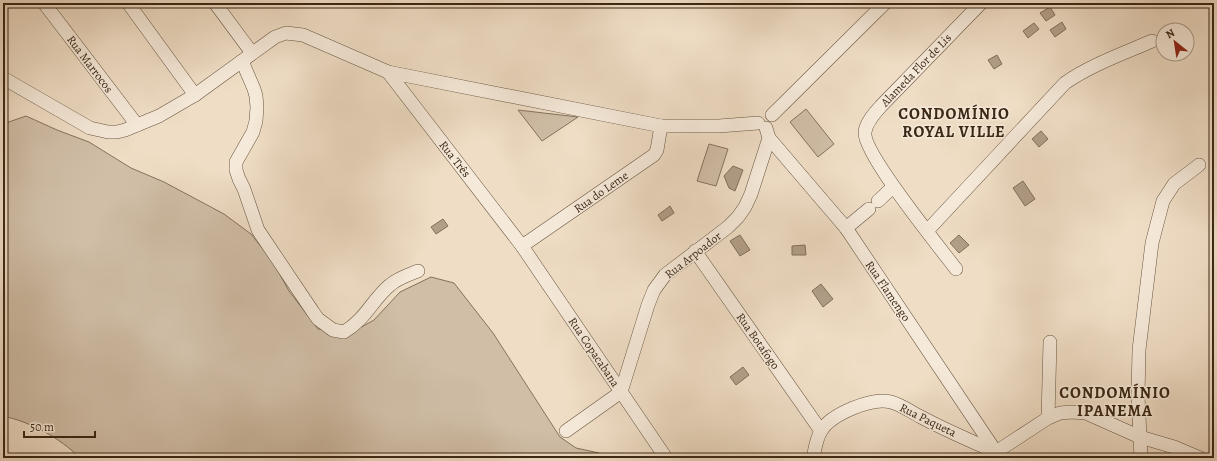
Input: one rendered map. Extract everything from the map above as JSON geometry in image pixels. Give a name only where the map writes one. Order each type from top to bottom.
[{"type":"street","name":"Rua Marrocos","points":[[44,3],[137,125]]},
{"type":"street","points":[[128,3],[195,95]]},
{"type":"street","points":[[215,3],[247,57],[256,96],[256,121],[253,132],[236,162],[236,170],[258,230],[318,319],[333,330],[344,332],[352,328],[361,319],[389,285],[418,271]]},
{"type":"street","name":"Rua Arpoador","points":[[621,392],[654,290],[665,275],[728,227],[745,207],[751,194],[764,130],[772,123],[772,115],[885,3]]},
{"type":"street","name":"Alameda Flor de Lis","points":[[893,187],[868,144],[864,132],[868,123],[881,106],[981,3]]},
{"type":"street","points":[[3,70],[8,81],[90,128],[98,131],[117,132],[159,116],[195,95],[275,37],[286,33],[296,34],[388,72],[661,126],[719,126],[764,130]]},
{"type":"street","points":[[927,231],[1065,83],[1093,66],[1152,41]]},
{"type":"street","name":"Rua Três","points":[[388,72],[522,246]]},
{"type":"street","name":"Rua do Leme","points":[[522,246],[654,155],[657,150],[661,126]]},
{"type":"street","name":"Rua Flamengo","points":[[764,130],[846,228],[996,452]]},
{"type":"street","points":[[1141,458],[1138,396],[1139,350],[1152,244],[1163,201],[1174,184],[1199,165]]},
{"type":"street","points":[[846,228],[893,187],[956,269]]},
{"type":"street","name":"Rua Copacabana","points":[[522,246],[666,458]]},
{"type":"street","name":"Rua Botafogo","points":[[695,251],[821,431]]},
{"type":"street","points":[[1048,418],[1050,342]]},
{"type":"street","points":[[566,431],[621,392]]},
{"type":"street","name":"Rua Paqueta","points":[[821,431],[836,417],[849,410],[864,404],[883,401],[892,402],[996,452]]},
{"type":"street","points":[[996,452],[1048,418],[1060,413],[1072,412],[1086,413],[1140,437],[1174,447],[1200,458]]},
{"type":"street","points":[[814,458],[821,431]]},
{"type":"shaded area","points":[[1050,7],[1055,15],[1046,21],[1040,13]]},
{"type":"shaded area","points":[[1062,22],[1066,29],[1055,37],[1050,30]]},
{"type":"shaded area","points":[[1034,23],[1039,29],[1028,38],[1023,31]]},
{"type":"shaded area","points":[[997,55],[1002,64],[994,69],[988,60]]},
{"type":"shaded area","points":[[806,109],[834,144],[818,157],[790,122]]},
{"type":"shaded area","points":[[518,110],[578,117],[542,141]]},
{"type":"shaded area","points":[[26,116],[89,142],[131,168],[164,182],[224,214],[251,234],[273,262],[289,291],[318,329],[349,334],[374,320],[400,292],[431,277],[454,283],[493,333],[560,437],[576,448],[599,453],[603,458],[80,458],[63,444],[44,432],[24,422],[3,416],[3,124]]},
{"type":"shaded area","points":[[1041,131],[1048,139],[1039,147],[1032,139]]},
{"type":"shaded area","points":[[709,144],[728,149],[716,186],[697,181]]},
{"type":"shaded area","points":[[733,166],[743,170],[735,191],[729,188],[724,176]]},
{"type":"shaded area","points":[[1023,181],[1035,199],[1025,206],[1013,188]]},
{"type":"shaded area","points":[[670,206],[674,213],[662,221],[658,215]]},
{"type":"shaded area","points":[[443,219],[448,226],[436,234],[431,227]]},
{"type":"shaded area","points":[[740,235],[750,250],[740,256],[730,241]]},
{"type":"shaded area","points":[[959,235],[969,245],[959,253],[950,243]]},
{"type":"shaded area","points":[[805,245],[806,255],[792,255],[792,246]]},
{"type":"shaded area","points":[[821,284],[833,299],[823,307],[812,291]]},
{"type":"shaded area","points":[[743,367],[749,375],[736,385],[730,377]]},
{"type":"district","name":"CONDOMÍNIO ROYAL VILLE","points":[[954,123]]},
{"type":"district","name":"CONDOMÍNIO IPANEMA","points":[[1115,402]]}]
